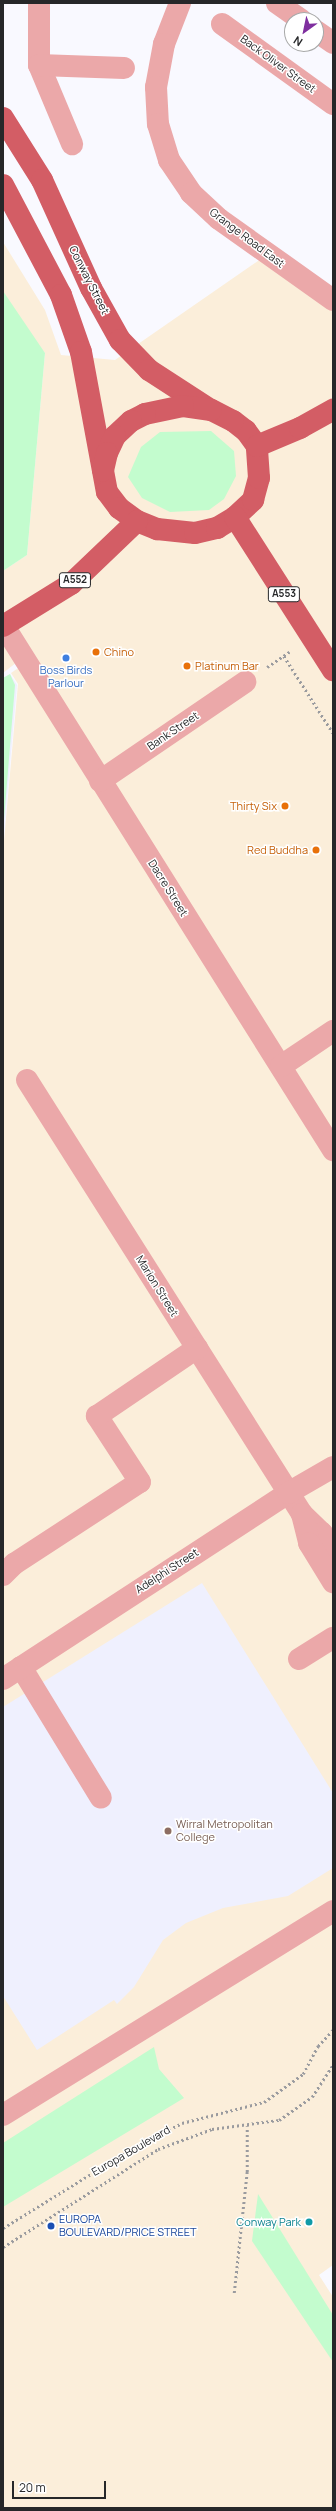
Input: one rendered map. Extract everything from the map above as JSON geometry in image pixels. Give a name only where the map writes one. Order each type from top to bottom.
[{"type":"main road","name":"Conway Street","points":[[3,118],[42,180],[91,288],[120,340],[149,370],[211,410]]},
{"type":"main road","points":[[3,185],[61,295],[81,352],[103,471],[107,492],[119,508],[137,521],[157,529],[195,532],[217,528],[235,517],[253,500],[259,478],[257,446],[246,431],[233,421],[211,410],[183,406],[145,414],[131,421],[115,436],[107,453],[103,471]]},
{"type":"main road","points":[[257,446],[300,428],[333,410]]},
{"type":"main road","name":"A553","points":[[235,517],[333,670]]},
{"type":"main road","name":"A552","points":[[4,626],[71,584],[137,521]]},
{"type":"street","points":[[38,3],[39,65],[72,144]]},
{"type":"street","name":"Grange Road East","points":[[180,3],[164,44],[156,87],[158,124],[170,160],[191,193],[219,219],[333,300]]},
{"type":"street","points":[[277,3],[290,12]]},
{"type":"street","name":"Back Oliver Street","points":[[222,24],[333,104]]},
{"type":"street","points":[[324,37],[333,43]]},
{"type":"street","points":[[39,65],[124,68]]},
{"type":"street","name":"Dacre Street","points":[[4,626],[333,1150]]},
{"type":"street","name":"Bank Street","points":[[100,781],[245,682]]},
{"type":"street","points":[[281,1066],[333,1031]]},
{"type":"street","name":"Marion Street","points":[[27,1080],[302,1514]]},
{"type":"street","points":[[3,1575],[14,1564],[140,1482],[97,1416],[196,1348]]},
{"type":"street","name":"Adelphi Street","points":[[3,1679],[288,1493],[333,1467]]},
{"type":"street","points":[[302,1514],[322,1533],[333,1551]]},
{"type":"street","points":[[302,1514],[309,1543],[333,1582]]},
{"type":"street","points":[[299,1659],[333,1638]]},
{"type":"street","points":[[21,1667],[101,1798]]},
{"type":"street","points":[[3,2115],[333,1911]]},
{"type":"path","points":[[245,682],[312,638]]},
{"type":"path","points":[[284,656],[333,733]]},
{"type":"path","name":"Europa Boulevard","points":[[3,2228],[146,2140],[182,2123],[264,2102],[303,2074],[318,2046],[333,2030]]},
{"type":"path","name":"Europa Boulevard","points":[[3,2247],[158,2149],[212,2129],[247,2126],[279,2120],[312,2097],[333,2065]]},
{"type":"path","points":[[234,2293],[247,2172],[247,2126]]},
{"type":"shaded area","points":[[3,242],[45,310],[61,355],[115,360],[268,254],[333,300],[333,1025],[281,1061],[30,652],[3,673],[3,571],[27,555],[45,353],[3,311]]},
{"type":"shaded area","points":[[27,662],[280,1072],[333,1038],[333,2265],[319,2275],[333,2297],[333,2508],[3,2508],[3,852],[18,684],[11,673]]},
{"type":"shaded area","points":[[10,674],[17,685],[3,843],[3,678]]},
{"type":"shaded area","name":"Wirral Metropolitan College","points":[[202,1583],[333,1793],[333,1868],[288,1896],[223,1908],[186,1923],[163,1940],[134,1987],[117,2004],[114,2000],[37,2050],[3,1996],[3,1707]]},
{"type":"green space","points":[[3,291],[45,353],[27,555],[3,571]]},
{"type":"green space","points":[[211,431],[234,451],[236,476],[224,499],[209,510],[170,512],[142,498],[128,477],[141,447],[160,432]]},
{"type":"green space","points":[[10,674],[15,685],[3,832],[3,678]]},
{"type":"green space","points":[[154,2047],[159,2069],[184,2098],[3,2207],[3,2143]]},
{"type":"green space","points":[[258,2194],[333,2315],[333,2362],[252,2241]]},
{"type":"place","name":"Chino","points":[[96,652]]},
{"type":"place","name":"Boss Birds Parlour","points":[[66,658]]},
{"type":"place","name":"Platinum Bar","points":[[187,666]]},
{"type":"place","name":"Thirty Six","points":[[285,806]]},
{"type":"place","name":"Red Buddha","points":[[316,850]]},
{"type":"place","name":"Wirral Metropolitan College","points":[[168,1831]]},
{"type":"place","name":"Conway Park","points":[[309,2222]]},
{"type":"place","name":"EUROPA BOULEVARD/PRICE STREET","points":[[51,2226]]}]
